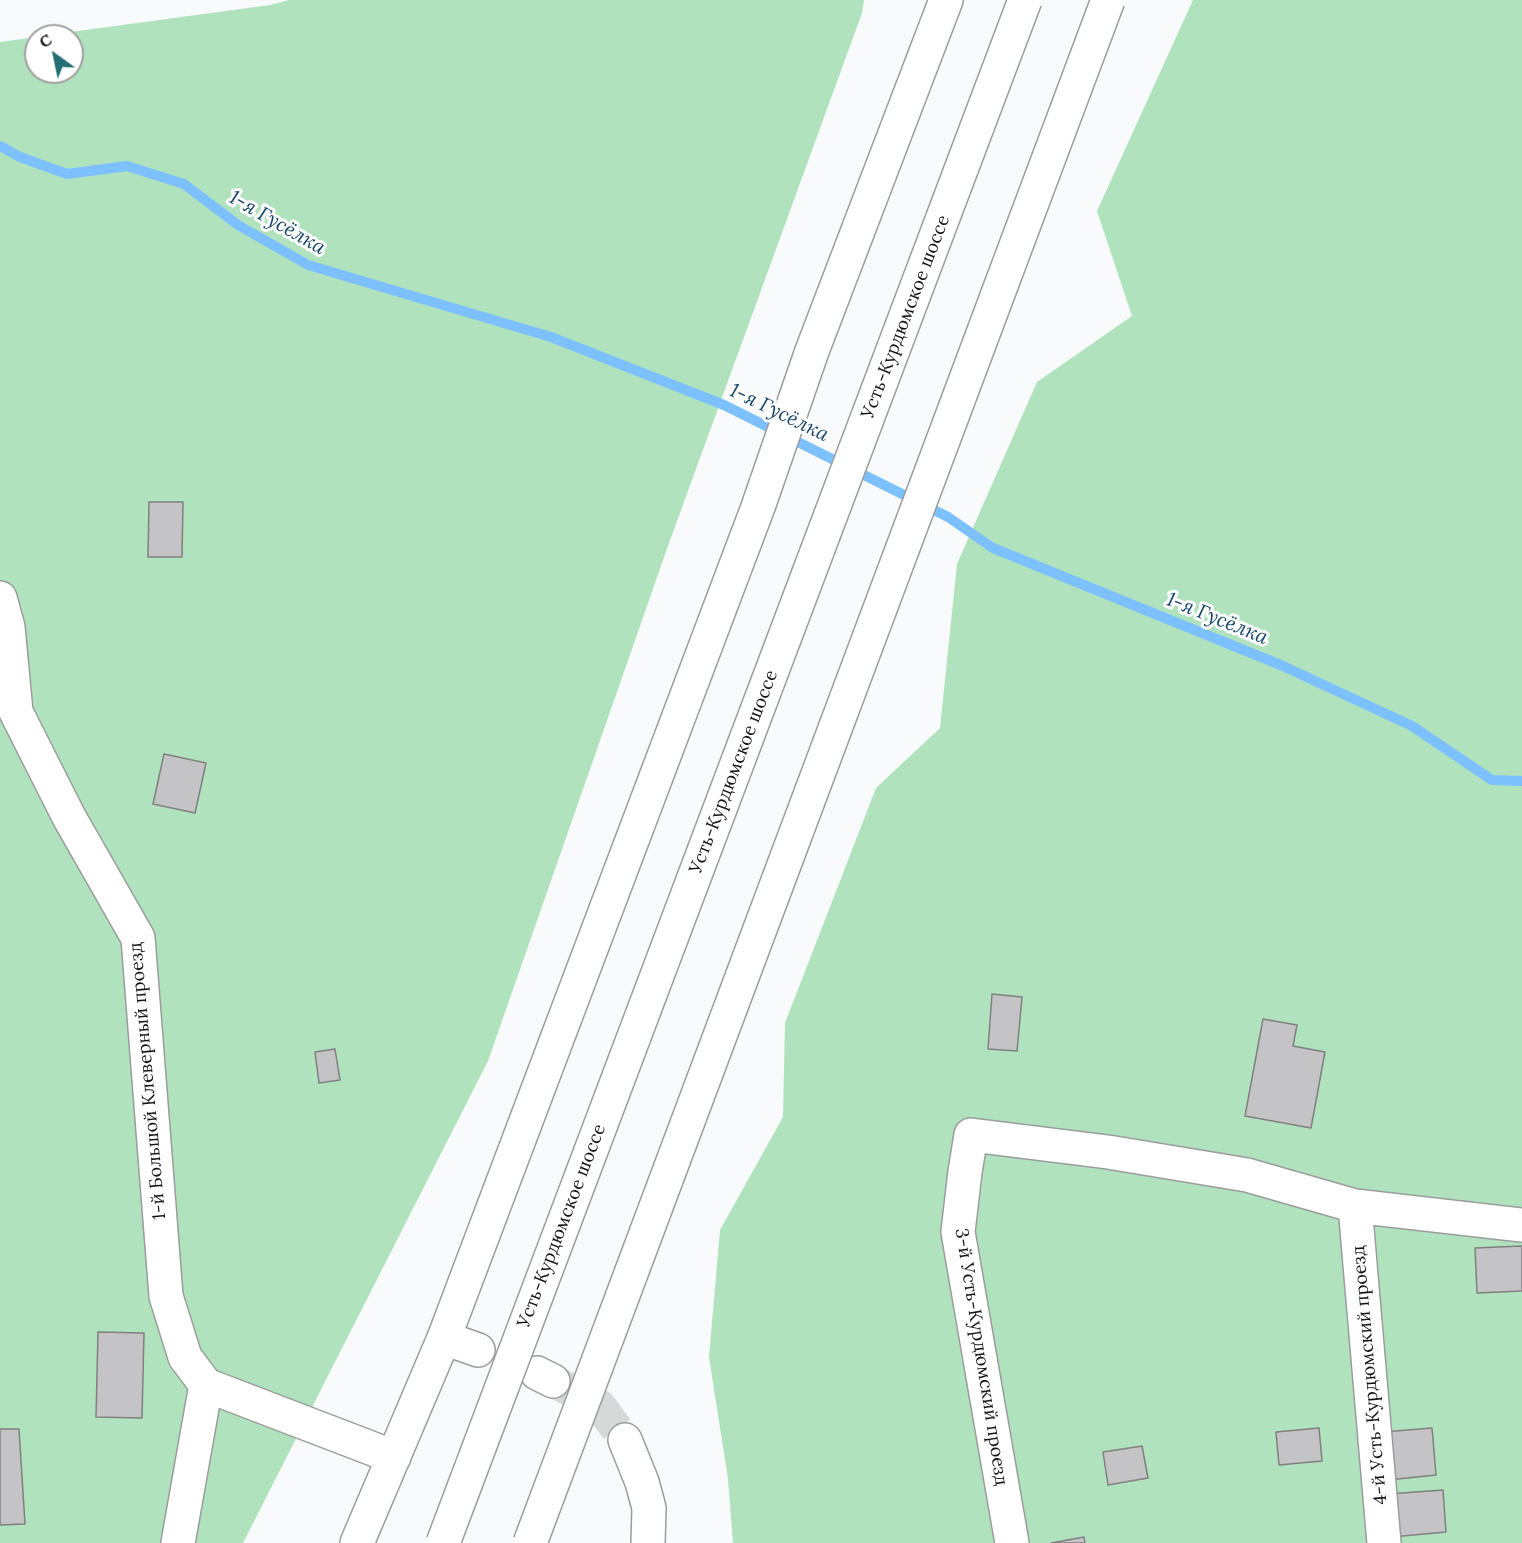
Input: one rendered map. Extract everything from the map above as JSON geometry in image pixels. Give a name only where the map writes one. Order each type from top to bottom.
[{"type":"street","points":[[357,1543],[444,1338],[758,507],[812,351],[946,0]]},
{"type":"street","name":"Усть-Курдюмское шоссе","points":[[443,1543],[1025,0]]},
{"type":"street","points":[[530,1543],[1108,0]]},
{"type":"street","name":"1-й Большой Клеверный проезд","points":[[0,598],[8,627],[16,712],[69,817],[138,938],[166,1296],[185,1357],[206,1385]]},
{"type":"street","name":"3-й Усть-Курдюмский проезд","points":[[1012,1543],[958,1232],[971,1135],[1108,1152],[1247,1175],[1355,1206]]},
{"type":"street","points":[[1355,1206],[1522,1225]]},
{"type":"street","name":"4-й Усть-Курдюмский проезд","points":[[1355,1206],[1384,1543]]},
{"type":"street","points":[[444,1338],[478,1350]]},
{"type":"street","points":[[178,1543],[206,1385],[394,1457]]},
{"type":"street","points":[[625,1440],[642,1482],[649,1508],[648,1543]]},
{"type":"green space","points":[[289,0],[864,0],[862,13],[669,543],[488,1061],[243,1543],[0,1543],[0,42],[24,39],[24,84],[84,84],[84,30],[270,5]]},
{"type":"green space","points":[[1193,0],[1522,0],[1522,1543],[733,1543],[728,1479],[709,1357],[720,1230],[783,1117],[785,1023],[876,788],[940,728],[957,564],[1037,382],[1132,316],[1097,211]]},
{"type":"building","points":[[149,502],[183,502],[182,557],[148,557]]},
{"type":"building","points":[[164,754],[206,763],[195,813],[153,804]]},
{"type":"building","points":[[992,994],[1022,997],[1017,1051],[988,1049]]},
{"type":"building","points":[[1263,1019],[1297,1025],[1293,1046],[1325,1052],[1311,1128],[1245,1116]]},
{"type":"building","points":[[335,1049],[340,1080],[319,1083],[315,1052]]},
{"type":"building","points":[[1522,1246],[1522,1291],[1477,1293],[1475,1248]]},
{"type":"building","points":[[98,1332],[144,1333],[142,1418],[96,1417]]},
{"type":"building","points":[[1319,1428],[1322,1461],[1279,1465],[1276,1432]]},
{"type":"building","points":[[1432,1428],[1436,1475],[1388,1480],[1383,1432]]},
{"type":"building","points":[[0,1429],[19,1429],[25,1524],[0,1525]]},
{"type":"building","points":[[1142,1446],[1148,1478],[1108,1485],[1103,1452]]},
{"type":"building","points":[[1443,1490],[1446,1532],[1392,1537],[1388,1494]]},
{"type":"building","points":[[1084,1537],[1085,1543],[1051,1543]]},
{"type":"waterway","name":"1-я Гусёлка","points":[[0,146],[20,157],[67,174],[127,166],[184,184],[238,225],[308,265],[551,337],[724,405],[948,517],[993,548],[1283,666],[1412,726],[1492,780],[1522,781]]},
{"type":"tunnel","points":[[553,1381],[600,1406],[625,1440]]}]
